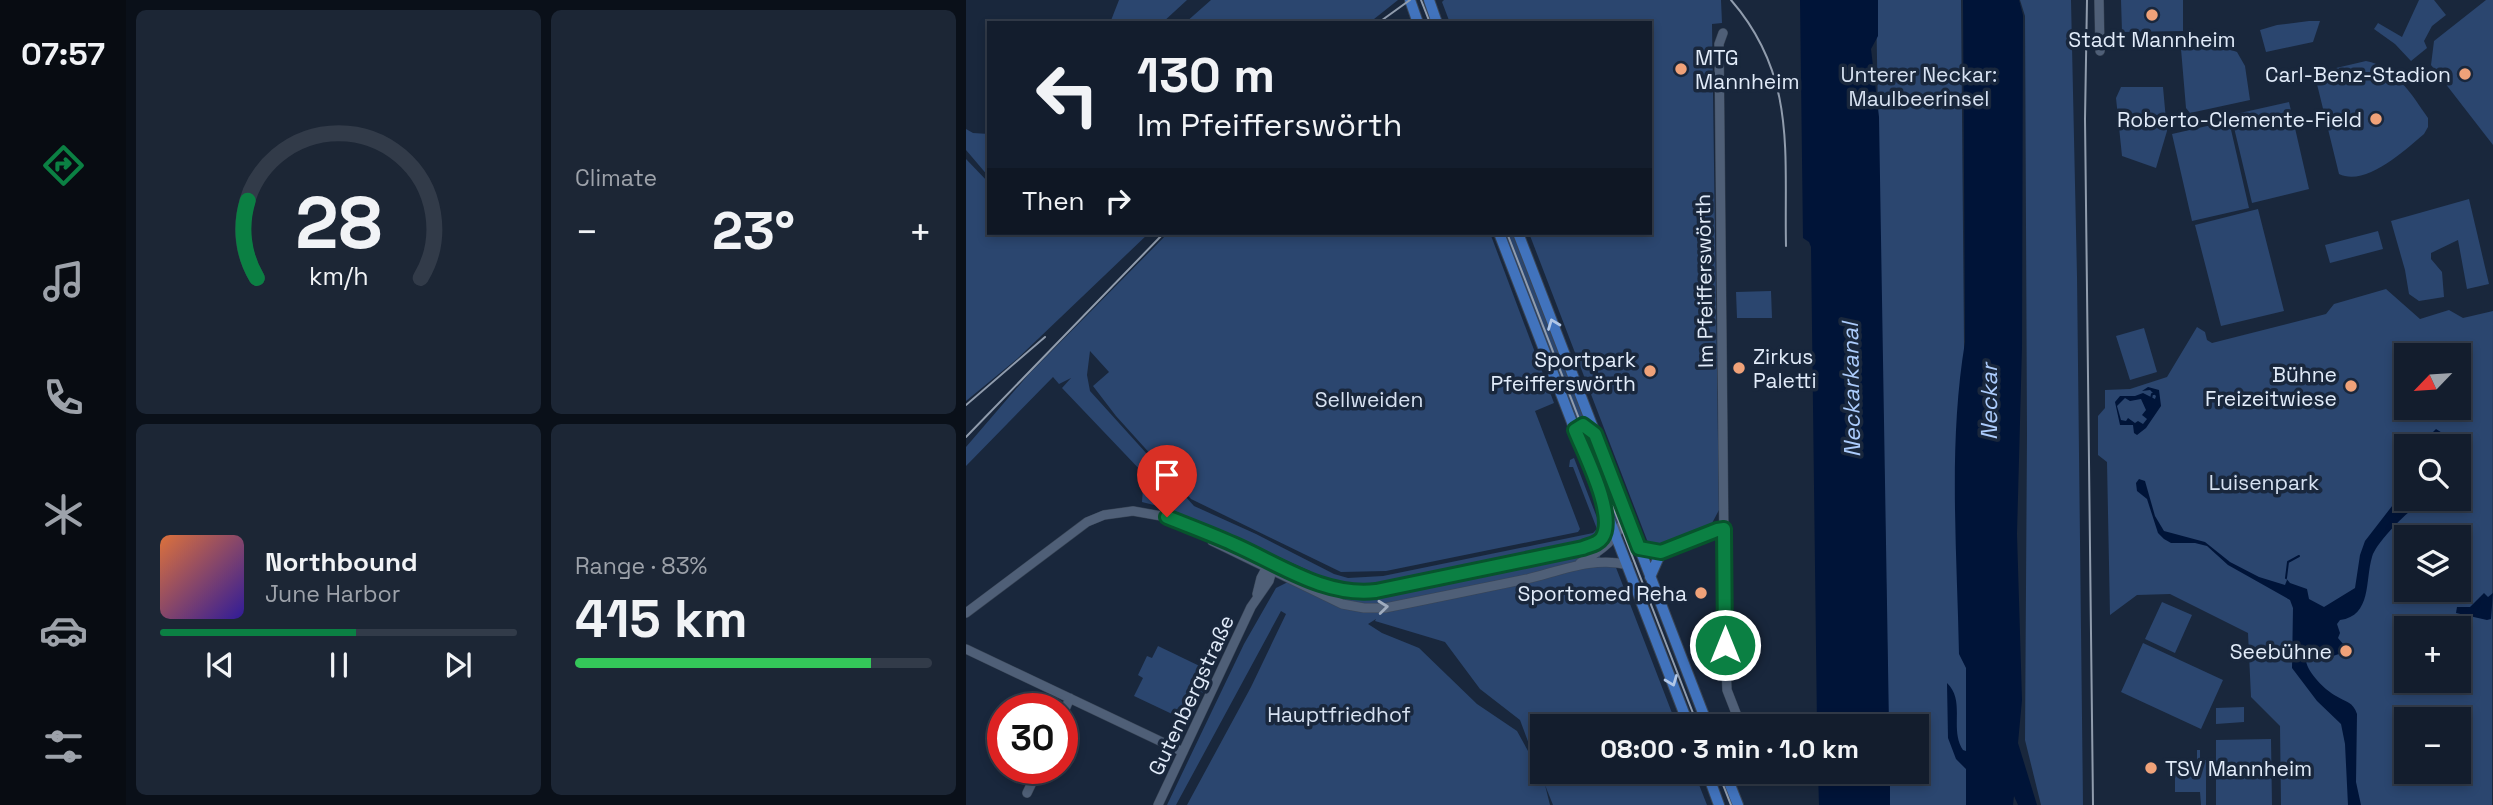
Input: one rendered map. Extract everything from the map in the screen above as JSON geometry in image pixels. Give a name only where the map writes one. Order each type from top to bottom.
[{"type":"main road","points":[[1410,0],[1418,21]]},
{"type":"main road","points":[[1429,0],[1436,21]]},
{"type":"main road","points":[[1500,235],[1684,714]]},
{"type":"main road","points":[[1519,235],[1703,714]]},
{"type":"main road","points":[[1575,430],[1583,425],[1595,434]]},
{"type":"main road","points":[[1639,548],[1661,552],[1650,577]]},
{"type":"main road","points":[[1655,637],[1665,646],[1675,640]]},
{"type":"main road","points":[[1712,784],[1720,805]]},
{"type":"main road","points":[[1730,784],[1738,805]]},
{"type":"street","points":[[2099,0],[2100,51]]},
{"type":"street","name":"Im Pfeifferswörth","points":[[1723,33],[1718,44],[1725,645],[1727,690],[1736,714]]},
{"type":"street","points":[[1270,568],[1332,589],[1361,593],[1376,591],[1593,545],[1599,542],[1606,531],[1605,508]]},
{"type":"street","points":[[966,613],[1087,522],[1104,515],[1133,510],[1183,524],[1332,600],[1364,608],[1398,605],[1576,566],[1606,562],[1628,565]]},
{"type":"street","points":[[1576,566],[1616,536],[1626,514]]},
{"type":"street","points":[[1661,552],[1724,529]]},
{"type":"street","name":"Gutenbergstraße","points":[[1158,805],[1270,568]]},
{"type":"street","name":"Im Pfeifferswörth","points":[[1725,628],[1719,628],[1711,635],[1710,642],[1714,647],[1725,645]]},
{"type":"street","points":[[966,649],[1059,693]]},
{"type":"street","points":[[1078,702],[1183,752]]},
{"type":"street","points":[[1027,793],[1031,784]]},
{"type":"green space","points":[[1119,0],[1187,0],[1164,21],[1111,21]]},
{"type":"green space","points":[[1211,0],[1398,0],[1372,21],[1187,21]]},
{"type":"green space","name":"Sportpark Pfeifferswörth","points":[[1721,0],[1722,23],[1712,24],[1719,510],[1710,527],[1660,547],[1650,545],[1530,235],[1652,235],[1652,21],[1449,21],[1442,2]]},
{"type":"green space","name":"Unterer Neckar: Maulbeerinsel","points":[[1876,0],[1961,0],[1968,805],[1889,805],[1888,784],[1929,784],[1929,714],[1886,714]]},
{"type":"green space","points":[[2020,0],[2071,0],[2083,805],[2041,805],[2025,740],[2025,16]]},
{"type":"green space","name":"Stadt Mannheim","points":[[2121,0],[2183,0],[2183,31],[2122,32]]},
{"type":"green space","points":[[2419,0],[2434,0],[2446,15],[2432,26],[2424,41],[2427,48],[2411,61],[2395,44],[2374,29],[2378,23],[2402,37]]},
{"type":"green space","name":"Carl-Benz-Stadion","points":[[2486,0],[2493,0],[2493,145],[2431,65],[2434,41]]},
{"type":"green space","points":[[2320,21],[2313,42],[2266,52],[2260,30]]},
{"type":"green space","points":[[2215,44],[2237,52],[2245,66],[2250,100],[2190,113],[2186,108],[2181,49]]},
{"type":"green space","name":"Roberto-Clemente-Field","points":[[2366,61],[2386,69],[2402,83],[2428,118],[2428,127],[2424,134],[2384,165],[2350,177],[2339,174],[2315,76],[2319,72]]},
{"type":"green space","points":[[2121,87],[2163,87],[2167,131],[2156,168],[2122,156],[2116,98]]},
{"type":"green space","points":[[2289,102],[2309,189],[2252,203],[2231,115]]},
{"type":"green space","points":[[2229,121],[2249,208],[2192,221],[2172,134]]},
{"type":"green space","points":[[966,129],[973,133],[987,134],[987,175],[966,150]]},
{"type":"green space","points":[[966,159],[987,181],[987,235],[1147,235],[1017,359],[966,401]]},
{"type":"green space","points":[[2469,199],[2489,284],[2467,289],[2458,240],[2431,253],[2431,259],[2442,272],[2444,297],[2419,301],[2409,294],[2391,221]]},
{"type":"green space","points":[[2258,209],[2284,311],[2221,326],[2195,225]]},
{"type":"green space","points":[[2378,231],[2383,249],[2330,263],[2325,245]]},
{"type":"green space","points":[[1166,235],[1491,235],[1554,403],[1535,411],[1580,529],[1578,532],[1386,571],[1341,572],[1191,499],[1116,416],[1093,386],[1109,372],[1090,351],[1087,375],[1090,391],[1194,506],[1334,574],[1348,578],[1383,576],[1593,533],[1597,529],[1573,467],[1569,467],[1570,460],[1574,458],[1601,528],[1592,537],[1604,566],[1615,565],[1672,714],[1530,714],[1530,747],[1520,720],[1480,689],[1445,642],[1375,621],[1376,619],[1368,624],[1382,633],[1419,648],[1477,704],[1517,731],[1530,755],[1530,784],[1699,784],[1707,805],[1553,805],[1545,785],[1550,805],[1187,805],[1251,687],[1286,614],[1281,611],[1176,805],[1167,805],[1244,644],[1276,588],[1310,571],[1170,509],[1142,502],[1144,474],[1062,388],[1071,378],[1059,384],[1053,377],[966,466],[966,447],[1028,375]]},
{"type":"green space","points":[[1504,235],[1515,235],[1586,420],[1575,422]]},
{"type":"green space","name":"Luisenpark","points":[[2386,289],[2420,319],[2449,310],[2463,318],[2493,311],[2492,805],[2281,805],[2280,726],[2251,697],[2248,633],[2170,594],[2137,595],[2110,615],[2107,462],[2098,455],[2098,416],[2105,408],[2105,390],[2130,389],[2167,377],[2197,327],[2205,332],[2207,340],[2212,343],[2326,314],[2334,304]]},
{"type":"green space","points":[[1771,291],[1772,318],[1737,318],[1736,292]]},
{"type":"green space","points":[[2144,328],[2157,372],[2130,380],[2116,336]]},
{"type":"green space","points":[[1584,428],[1618,502],[1620,513],[1617,528],[1580,432]]},
{"type":"green space","points":[[2162,602],[2192,615],[2175,653],[2145,639]]},
{"type":"green space","points":[[2143,643],[2223,680],[2201,729],[2121,692]]},
{"type":"green space","points":[[1158,646],[1212,672],[1189,722],[1134,696],[1143,678],[1138,675],[1147,656],[1152,658]]},
{"type":"green space","points":[[2244,707],[2244,722],[2216,724],[2216,708]]},
{"type":"green space","points":[[2271,739],[2272,805],[2216,805],[2216,740]]},
{"type":"green space","points":[[2197,750],[2200,750],[2200,760],[2206,760],[2206,805],[2201,805],[2200,792],[2175,792],[2175,763],[2197,763]]},
{"type":"water","name":"Neckarkanal","points":[[1800,0],[1878,0],[1878,36],[1871,49],[1879,117],[1889,714],[1817,714],[1811,247],[1803,238]]},
{"type":"water","name":"Neckar","points":[[1963,0],[2019,0],[2023,15],[2022,347],[2017,534],[2022,700],[2018,743],[2037,805],[2018,805],[2014,796],[2013,805],[1966,805],[1966,769],[1956,759],[1948,738],[1947,683],[1956,698],[1957,733],[1963,750],[1966,751],[1966,668],[1959,654],[1955,497],[1957,419],[1965,342]]},
{"type":"water","points":[[2148,387],[2159,390],[2161,406],[2146,428],[2137,435],[2133,425],[2120,425],[2115,402],[2120,396],[2143,393],[2155,399],[2156,396],[2150,390],[2142,391]],"holes":[[[2125,398],[2130,401],[2141,399],[2146,410],[2142,415],[2147,419],[2143,424],[2128,418],[2126,421],[2121,420],[2117,406]]]},
{"type":"water","points":[[2436,429],[2444,434],[2431,434]]},
{"type":"water","points":[[2139,479],[2145,481],[2155,516],[2164,531],[2205,542],[2230,562],[2259,577],[2285,585],[2285,577],[2290,583],[2307,589],[2309,599],[2324,607],[2355,588],[2365,541],[2394,504],[2394,511],[2410,511],[2394,525],[2375,551],[2365,596],[2358,612],[2337,624],[2340,633],[2338,638],[2344,645],[2342,653],[2333,656],[2327,649],[2310,652],[2306,661],[2318,681],[2351,705],[2357,714],[2356,782],[2361,805],[2348,805],[2345,744],[2341,724],[2317,701],[2292,668],[2293,608],[2290,600],[2228,565],[2207,546],[2171,543],[2164,539],[2158,533],[2147,499],[2137,491],[2136,483]]},
{"type":"water","points":[[2484,593],[2488,597],[2493,593],[2491,619],[2456,613],[2457,607],[2470,607]]},
{"type":"water","points":[[1818,784],[1890,784],[1890,805],[1819,805]]},
{"type":"waterway","points":[[2151,399],[2154,394]]},
{"type":"waterway","points":[[2286,578],[2288,562],[2299,556]]},
{"type":"tram line","points":[[1421,0],[1429,21]]},
{"type":"tram line","points":[[1508,235],[1693,714]]},
{"type":"tram line","points":[[1723,784],[1731,805]]},
{"type":"railway","points":[[1381,21],[1410,0]]},
{"type":"railway","points":[[1731,0],[1752,29],[1767,57],[1777,87],[1785,147],[1786,246]]},
{"type":"railway","points":[[2087,0],[2085,119],[2093,805]]},
{"type":"railway","points":[[966,437],[1162,235]]},
{"type":"railway","points":[[966,405],[1045,337]]},
{"type":"place","name":"Stadt Mannheim","points":[[2152,15]]},
{"type":"place","name":"MTG Mannheim","points":[[1681,69]]},
{"type":"place","name":"Carl-Benz-Stadion","points":[[2465,74]]},
{"type":"place","name":"Roberto-Clemente-Field","points":[[2376,119]]},
{"type":"place","name":"Zirkus Paletti","points":[[1739,368]]},
{"type":"place","name":"Sportpark Pfeifferswörth","points":[[1650,371]]},
{"type":"place","name":"Bühne Freizeitwiese","points":[[2351,386]]},
{"type":"place","name":"Sportomed Reha","points":[[1701,593]]},
{"type":"place","name":"Seebühne","points":[[2346,651]]},
{"type":"place","name":"TSV Mannheim","points":[[2151,768]]},
{"type":"route","points":[[1167,517],[1232,543],[1320,585],[1345,592],[1376,591],[1583,548],[1599,542],[1606,526],[1605,508],[1575,430],[1583,425],[1595,434],[1639,548],[1661,552],[1724,529],[1725,645]]},
{"type":"park label","name":"Sellweiden","points":[[1369,399]]},
{"type":"park label","name":"Hauptfriedhof","points":[[1339,714]]}]
